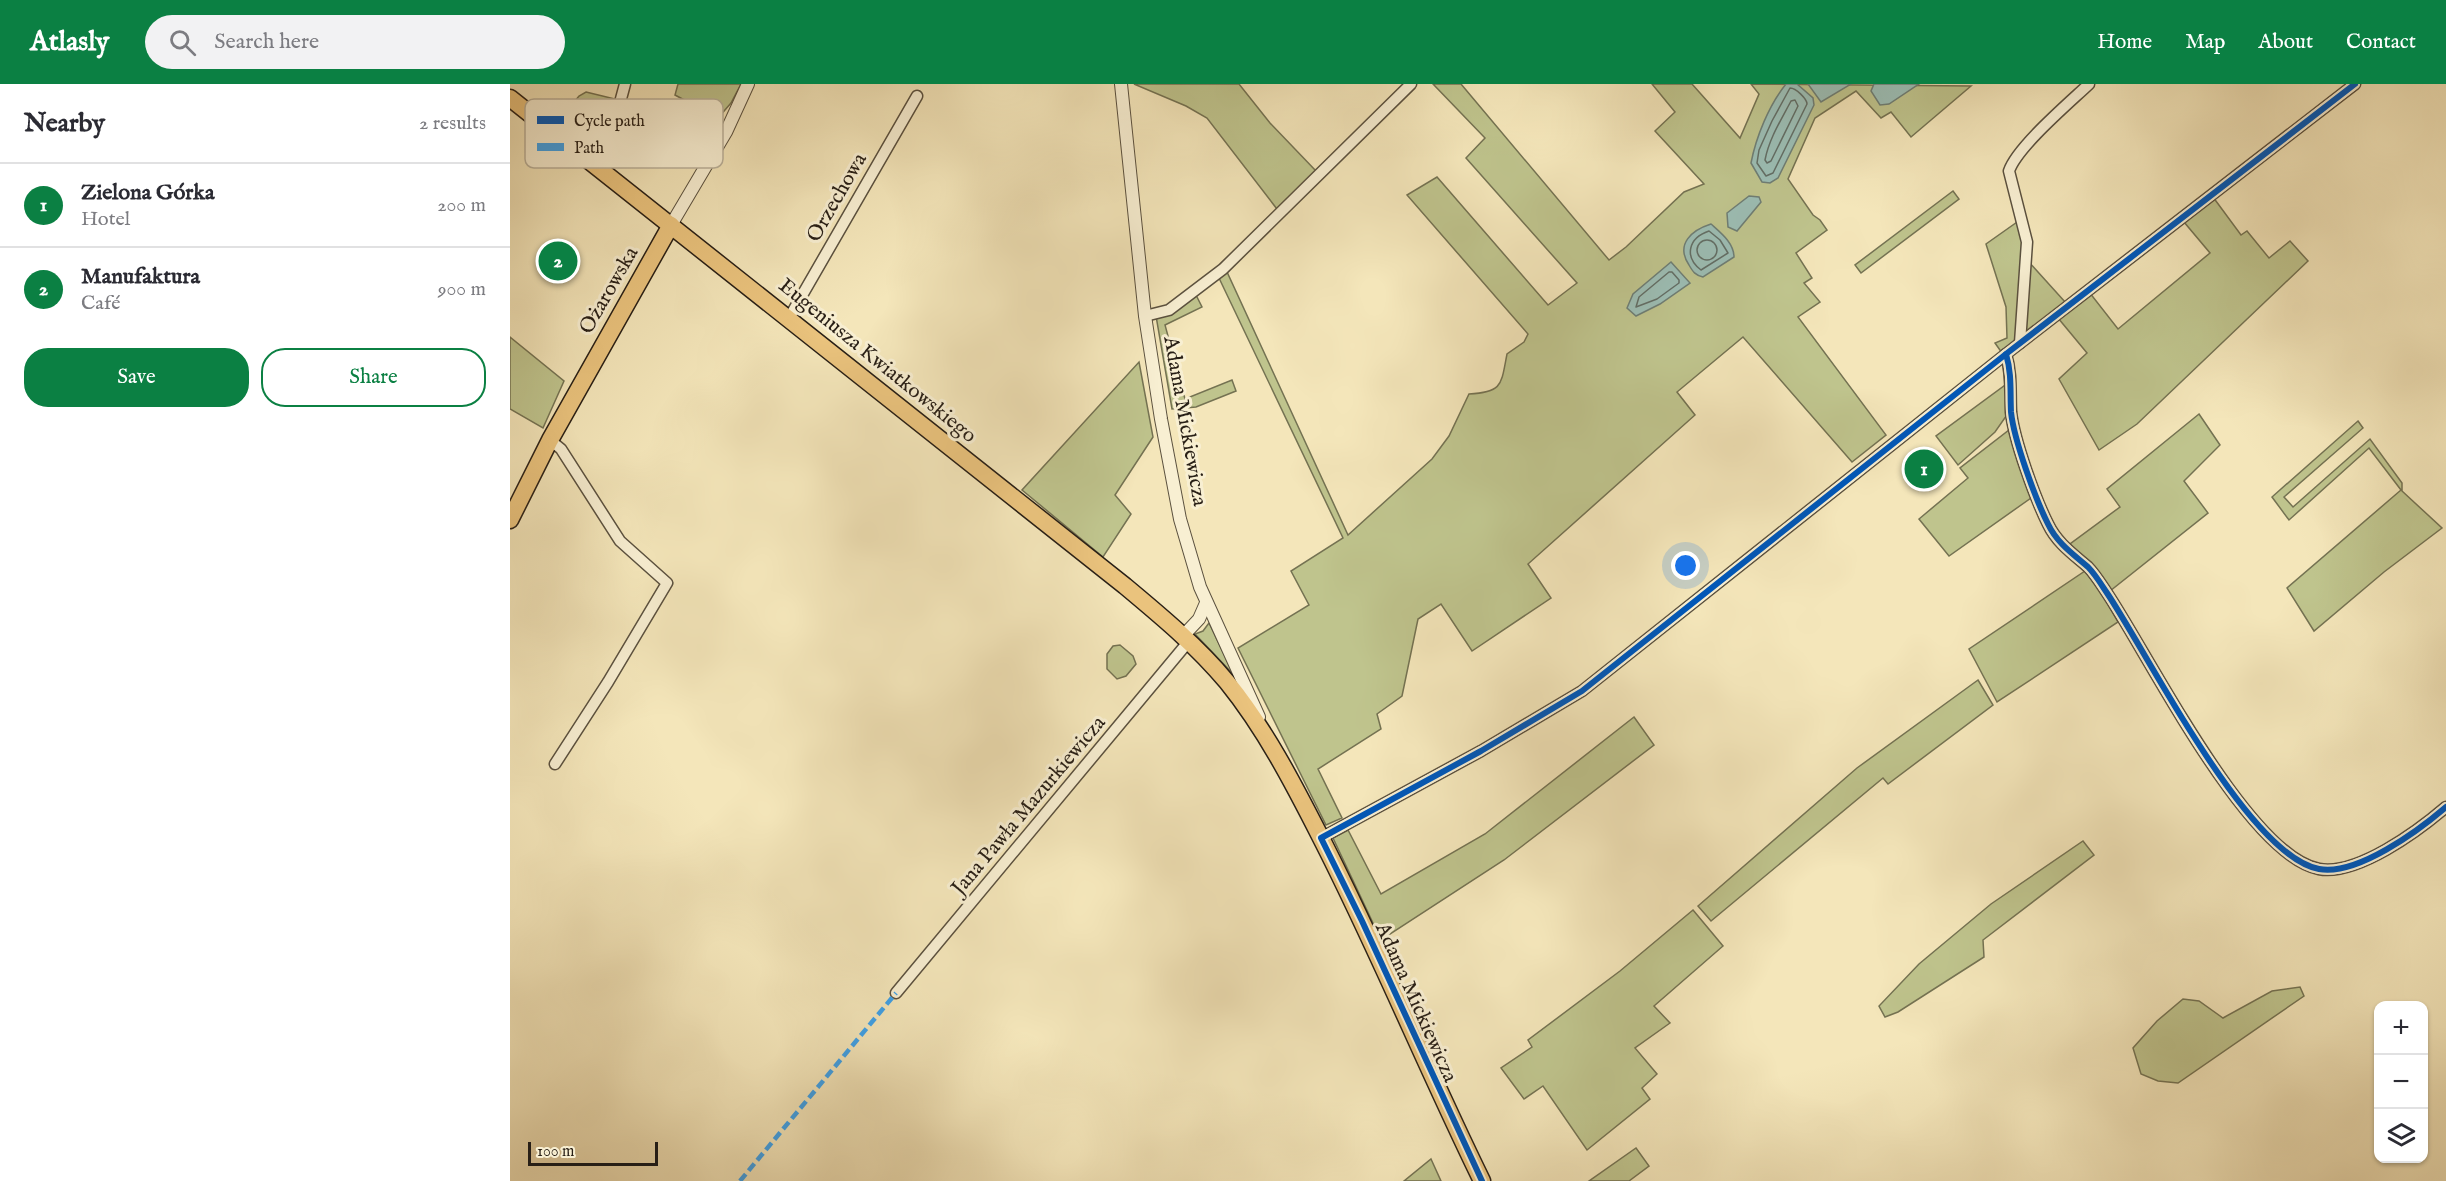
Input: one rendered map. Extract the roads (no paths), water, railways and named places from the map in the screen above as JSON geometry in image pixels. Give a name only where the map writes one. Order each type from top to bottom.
[{"type":"main road","name":"Eugeniusza Kwiatkowskiego","points":[[510,98],[525,110]]},
{"type":"main road","name":"Eugeniusza Kwiatkowskiego","points":[[599,168],[1125,586],[1186,638]]},
{"type":"main road","name":"Ożarowska","points":[[510,520],[550,440],[671,225]]},
{"type":"main road","name":"Adama Mickiewicza","points":[[1186,638],[1227,683],[1272,747],[1354,904],[1482,1181]]},
{"type":"street","points":[[621,99],[625,84]]},
{"type":"street","name":"Ożarowska","points":[[723,137],[748,84]]},
{"type":"street","name":"Adama Mickiewicza","points":[[1121,84],[1145,316],[1176,500],[1188,552],[1206,603],[1272,747]]},
{"type":"street","points":[[1145,316],[1169,310],[1223,269],[1411,84]]},
{"type":"street","points":[[2020,343],[2027,243],[2009,171],[2012,164],[2037,135],[2089,84]]},
{"type":"street","points":[[1321,838],[1481,751],[1582,691],[2020,343],[2355,84]]},
{"type":"street","name":"Orzechowa","points":[[789,318],[916,96]]},
{"type":"street","name":"Ożarowska","points":[[671,225],[705,168]]},
{"type":"street","points":[[2006,354],[2011,373],[2012,414],[2024,459],[2049,526],[2060,543],[2088,568],[2107,592],[2188,728],[2258,827],[2275,845],[2297,861],[2318,869],[2336,870],[2385,851],[2446,807]]},
{"type":"street","points":[[550,440],[561,449],[625,548],[668,583],[555,764]]},
{"type":"street","points":[[1186,638],[1199,620],[1206,603]]},
{"type":"street","name":"Jana Pawła Mazurkiewicza","points":[[896,993],[1186,638]]},
{"type":"water","points":[[1786,84],[1797,84],[1813,98],[1814,105],[1778,178],[1770,183],[1762,182],[1751,163],[1753,153],[1769,111]]},
{"type":"water","points":[[1808,84],[1851,84],[1821,102]]},
{"type":"water","points":[[1874,84],[1919,84],[1889,104],[1880,105],[1871,91]]},
{"type":"water","points":[[1749,196],[1759,197],[1761,202],[1737,231],[1728,227],[1727,213]]},
{"type":"water","points":[[1711,224],[1729,243],[1734,257],[1703,277],[1692,270],[1685,257],[1685,244],[1692,234]]},
{"type":"water","points":[[1671,262],[1690,283],[1660,304],[1636,316],[1627,308],[1633,294]]},
{"type":"place","name":"Manufaktura","points":[[558,261]]},
{"type":"place","name":"Zielona Górka","points":[[1924,469]]}]
